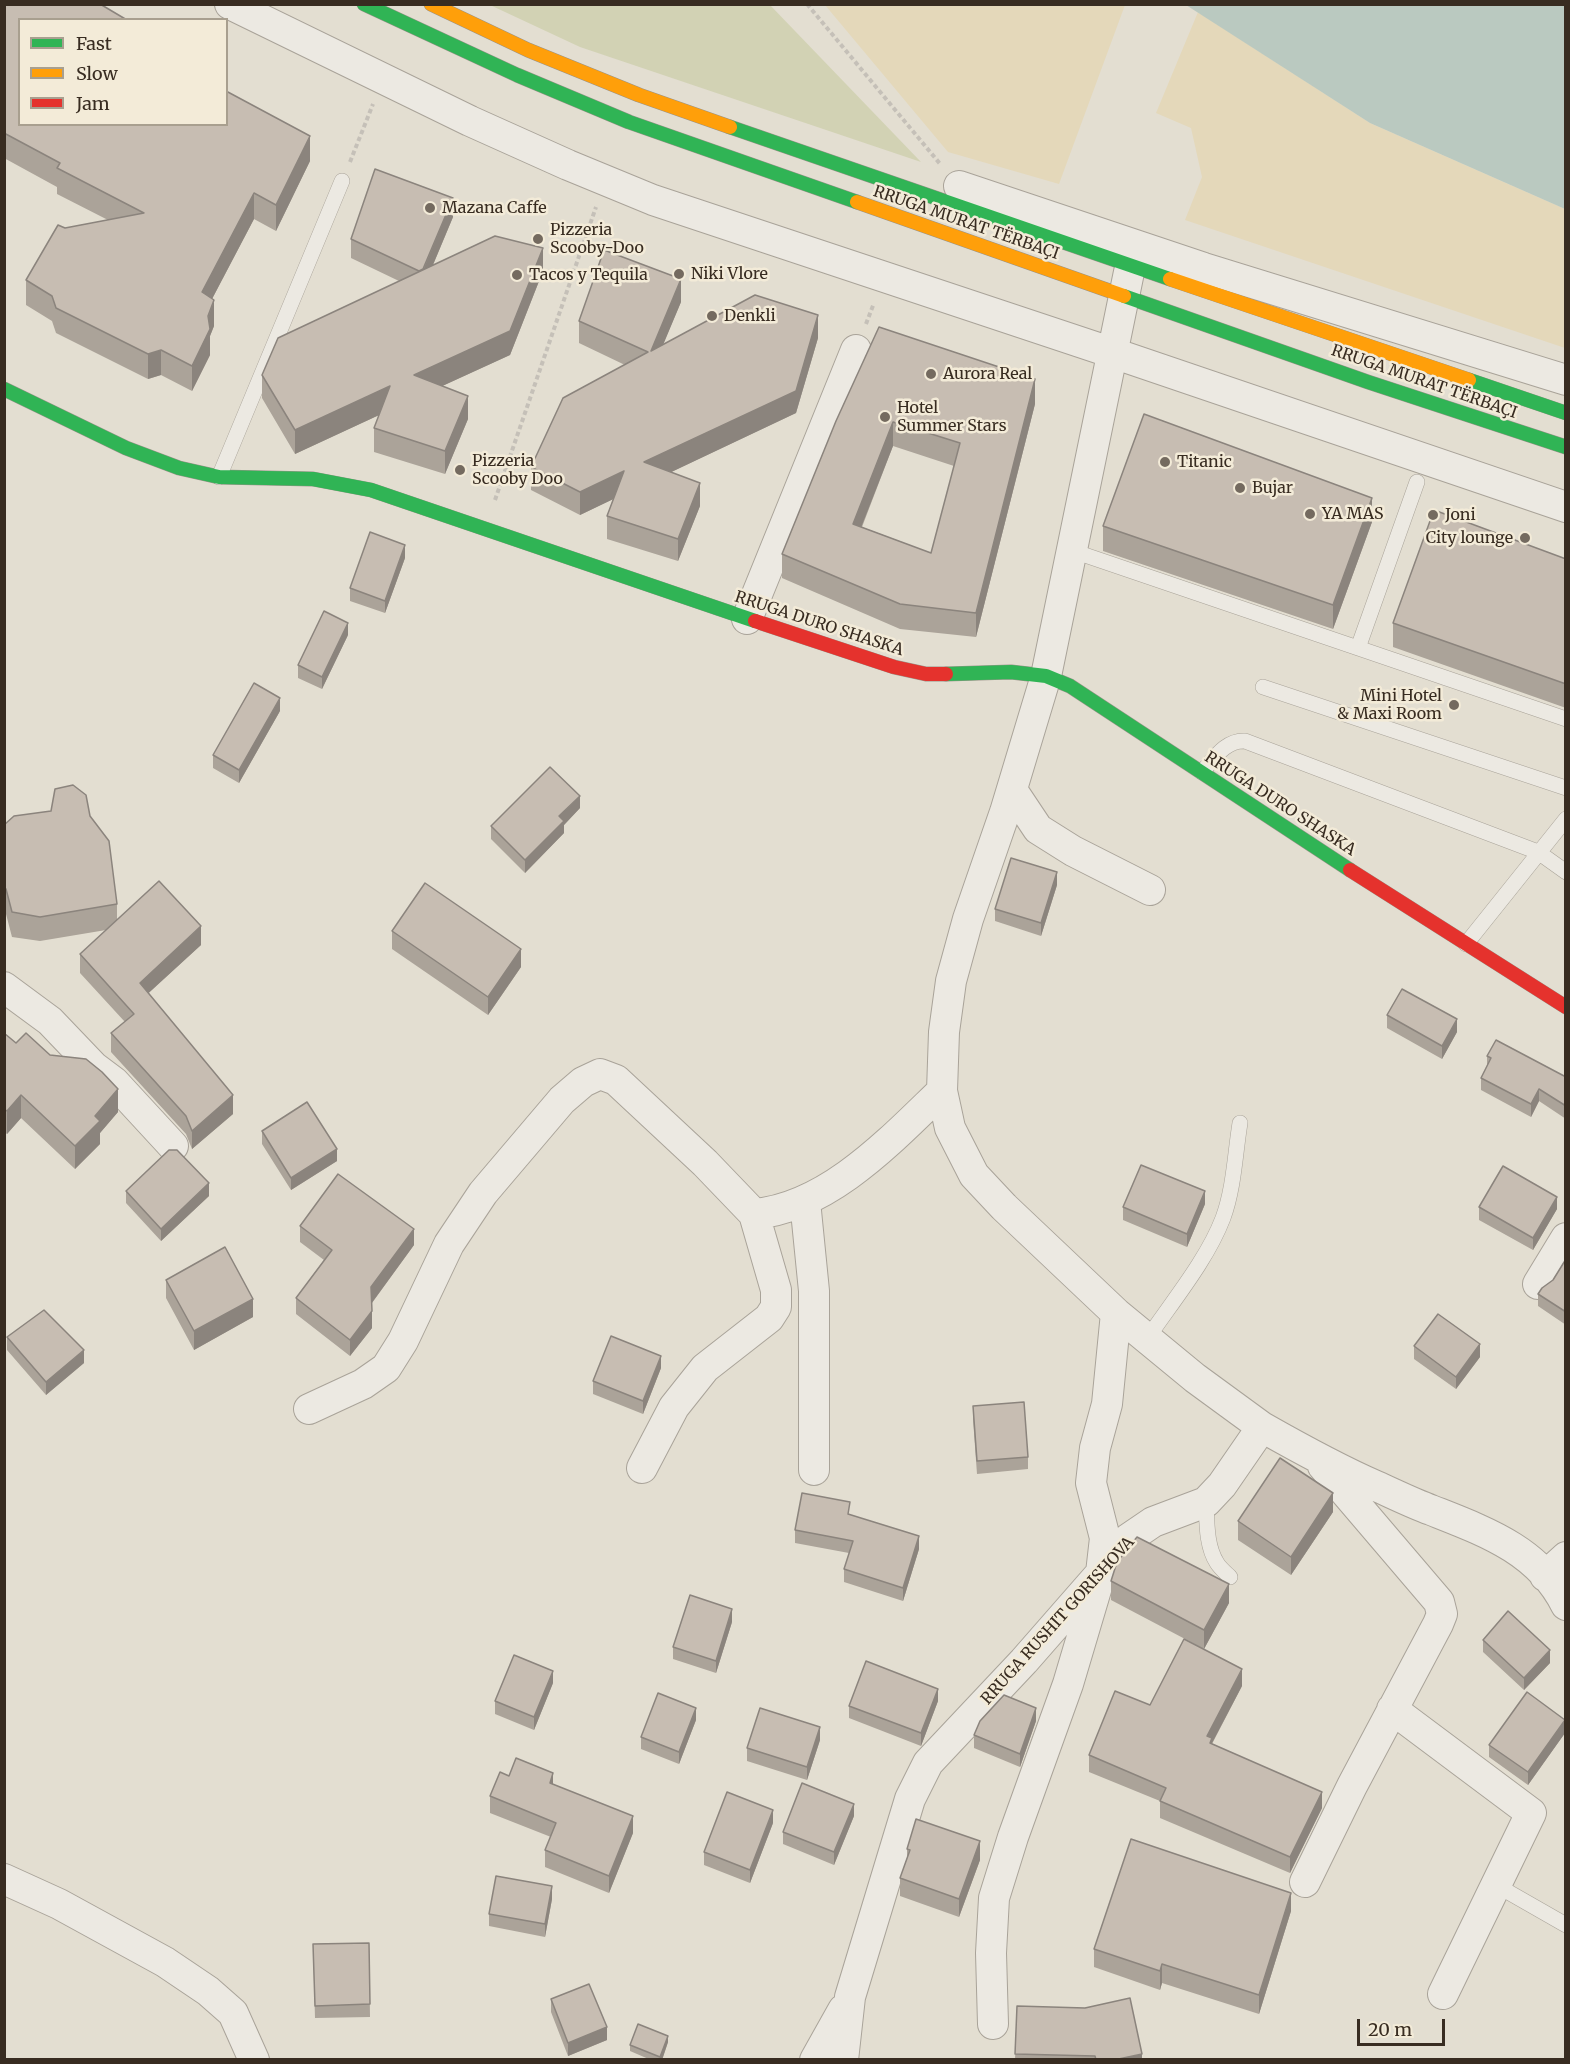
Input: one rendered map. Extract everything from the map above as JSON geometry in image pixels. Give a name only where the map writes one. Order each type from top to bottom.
[{"type":"main road","name":"RRUGA MURAT TËRBAÇI","points":[[364,4],[517,75],[629,122],[1368,382],[1566,447]]},
{"type":"main road","name":"RRUGA MURAT TËRBAÇI","points":[[431,4],[528,50],[639,95],[1131,266],[1566,413]]},
{"type":"main road","name":"RRUGA DURO SHASKA","points":[[4,389],[126,448],[180,468],[219,477],[313,479],[371,490],[894,667],[926,674],[1011,672],[1046,676],[1070,686],[1566,1007]]},
{"type":"street","points":[[230,4],[470,121],[653,200],[1566,507]]},
{"type":"street","points":[[959,186],[1216,271],[1566,380]]},
{"type":"street","points":[[1131,266],[1046,676],[1012,790],[968,920],[951,981],[944,1032],[942,1091],[950,1128],[974,1174],[1004,1207],[1116,1313],[1195,1378],[1262,1427],[1316,1456],[1395,1495],[1484,1531],[1511,1546],[1537,1566],[1555,1566],[1559,1593],[1566,1605]]},
{"type":"street","points":[[747,619],[856,350]]},
{"type":"street","points":[[1012,790],[1038,829],[1073,851],[1150,890]]},
{"type":"street","points":[[4,987],[50,1021],[94,1067],[114,1082],[173,1146]]},
{"type":"street","points":[[309,1409],[363,1384],[386,1368],[403,1341],[449,1244],[483,1193],[562,1100],[583,1082],[600,1074],[616,1080],[705,1163],[754,1214],[776,1290],[776,1307],[769,1318],[705,1368],[674,1407],[642,1468]]},
{"type":"street","points":[[754,1214],[773,1213],[805,1201],[865,1162],[942,1091]]},
{"type":"street","points":[[805,1201],[814,1291],[814,1470]]},
{"type":"street","points":[[1538,1284],[1566,1238]]},
{"type":"street","points":[[993,2024],[991,1953],[994,1898],[1013,1837],[1068,1684],[1101,1573],[1105,1538],[1091,1483],[1095,1448],[1107,1404],[1116,1313]]},
{"type":"street","name":"RRUGA RUSHIT GORISHOVA","points":[[843,2060],[850,1997],[910,1799],[928,1763],[1024,1661],[1128,1539],[1153,1522],[1206,1502],[1222,1485],[1262,1427]]},
{"type":"street","points":[[1305,1882],[1352,1786],[1442,1614],[1439,1602],[1316,1456]]},
{"type":"street","points":[[1392,1709],[1531,1813],[1443,1994]]},
{"type":"street","points":[[4,1879],[59,1904],[156,1957],[208,1991],[233,2013],[254,2060]]},
{"type":"street","points":[[815,2060],[850,1997]]},
{"type":"lane","points":[[219,477],[342,181]]},
{"type":"lane","points":[[1358,648],[1417,482]]},
{"type":"lane","points":[[1073,551],[1566,719]]},
{"type":"lane","points":[[1263,687],[1566,788]]},
{"type":"lane","points":[[1202,772],[1226,746],[1237,741],[1245,741],[1538,852],[1566,872]]},
{"type":"lane","points":[[1466,944],[1566,819]]},
{"type":"lane","points":[[1147,1339],[1212,1244],[1224,1217],[1231,1191],[1240,1123]]},
{"type":"lane","points":[[1206,1502],[1211,1547],[1217,1563],[1230,1577]]},
{"type":"lane","points":[[1496,1885],[1566,1925]]},
{"type":"path","points":[[807,4],[959,186]]},
{"type":"path","points":[[342,181],[383,79]]},
{"type":"path","points":[[485,530],[605,181]]},
{"type":"path","points":[[856,350],[885,277]]},
{"type":"green space","points":[[490,5],[770,5],[921,162],[580,47]]},
{"type":"sand","points":[[825,5],[1125,5],[1059,184],[948,152]]},
{"type":"sand","points":[[1198,12],[1370,123],[1565,209],[1565,348],[1185,220],[1202,177],[1191,128],[1156,113]]},
{"type":"shaded area","points":[[1186,5],[1565,5],[1565,209],[1370,123]]},
{"type":"building","points":[[4,4],[100,4],[124,18],[18,18],[18,126],[228,126],[228,92],[310,136],[276,205],[254,193],[202,292],[214,300],[208,316],[210,329],[192,366],[161,350],[148,354],[56,308],[52,296],[26,280],[58,225],[65,228],[144,213],[57,168],[60,163],[4,133]]},
{"type":"building","points":[[375,169],[453,198],[423,269],[419,271],[351,239]]},
{"type":"building","points":[[495,236],[543,248],[510,331],[414,375],[468,396],[445,451],[374,428],[390,386],[295,430],[262,375],[278,338]]},
{"type":"building","points":[[604,250],[681,279],[651,351],[755,295],[818,315],[796,391],[644,462],[700,483],[678,539],[607,516],[624,471],[580,492],[531,467],[563,398],[648,352],[579,321]]},
{"type":"building","points":[[879,327],[1035,379],[976,613],[900,604],[782,554],[836,421]],"holes":[[[893,422],[960,443],[931,553],[853,524]]]},
{"type":"building","points":[[1144,414],[1372,498],[1333,605],[1103,526]]},
{"type":"building","points":[[1434,510],[1566,559],[1566,684],[1393,623]]},
{"type":"building","points":[[370,532],[405,545],[385,601],[350,588]]},
{"type":"building","points":[[324,611],[348,623],[322,677],[298,665]]},
{"type":"building","points":[[254,683],[280,698],[239,770],[213,755]]},
{"type":"building","points":[[550,767],[580,796],[559,816],[564,821],[525,860],[491,826]]},
{"type":"building","points":[[73,785],[86,795],[90,816],[109,841],[117,904],[40,917],[12,912],[4,888],[4,825],[14,816],[51,811],[55,789]]},
{"type":"building","points":[[1011,858],[1057,872],[1041,923],[995,909]]},
{"type":"building","points":[[159,881],[201,926],[140,983],[233,1095],[192,1131],[186,1116],[111,1033],[134,1014],[80,954]]},
{"type":"building","points":[[425,883],[521,949],[488,997],[392,931]]},
{"type":"building","points":[[1402,989],[1457,1019],[1442,1046],[1387,1015]]},
{"type":"building","points":[[4,1033],[16,1043],[26,1033],[50,1055],[86,1059],[118,1089],[95,1116],[100,1121],[75,1146],[21,1095],[7,1111],[4,1109]]},
{"type":"building","points":[[1496,1040],[1566,1077],[1566,1106],[1539,1089],[1531,1104],[1481,1078],[1491,1058],[1487,1056]]},
{"type":"building","points":[[307,1102],[337,1149],[291,1178],[262,1131]]},
{"type":"building","points":[[169,1150],[177,1150],[209,1183],[161,1229],[126,1191]]},
{"type":"building","points":[[1141,1165],[1205,1191],[1187,1234],[1123,1207]]},
{"type":"building","points":[[1503,1166],[1557,1197],[1533,1238],[1479,1207]]},
{"type":"building","points":[[338,1174],[414,1229],[371,1287],[372,1311],[350,1340],[296,1298],[332,1250],[300,1226]]},
{"type":"building","points":[[225,1247],[253,1299],[194,1331],[166,1280]]},
{"type":"building","points":[[1566,1259],[1566,1312],[1538,1294],[1553,1280]]},
{"type":"building","points":[[44,1310],[84,1350],[46,1382],[7,1337]]},
{"type":"building","points":[[1438,1314],[1480,1344],[1456,1377],[1414,1346]]},
{"type":"building","points":[[611,1336],[661,1356],[643,1401],[593,1381]]},
{"type":"building","points":[[1024,1402],[1028,1457],[977,1461],[973,1406]]},
{"type":"building","points":[[1280,1458],[1333,1493],[1291,1557],[1238,1521]]},
{"type":"building","points":[[802,1493],[850,1502],[848,1514],[919,1536],[903,1588],[844,1569],[853,1541],[795,1530]]},
{"type":"building","points":[[1137,1537],[1229,1584],[1204,1630],[1111,1581],[1117,1562]]},
{"type":"building","points":[[690,1595],[732,1609],[716,1661],[673,1647]]},
{"type":"building","points":[[1508,1611],[1550,1650],[1524,1678],[1483,1640]]},
{"type":"building","points":[[1184,1639],[1242,1669],[1207,1736],[1212,1738],[1210,1743],[1322,1792],[1290,1857],[1160,1801],[1166,1788],[1089,1755],[1115,1691],[1150,1705]]},
{"type":"building","points":[[514,1655],[553,1671],[534,1717],[495,1701]]},
{"type":"building","points":[[866,1661],[938,1689],[921,1733],[849,1706]]},
{"type":"building","points":[[1527,1692],[1565,1720],[1528,1772],[1489,1745]]},
{"type":"building","points":[[658,1693],[696,1708],[679,1752],[641,1737]]},
{"type":"building","points":[[1004,1695],[1036,1708],[1020,1754],[974,1735],[980,1721]]},
{"type":"building","points":[[760,1708],[820,1727],[807,1767],[747,1748]]},
{"type":"building","points":[[516,1758],[553,1773],[550,1783],[633,1816],[609,1876],[545,1850],[556,1823],[490,1796],[500,1772],[509,1776]]},
{"type":"building","points":[[802,1783],[854,1804],[834,1852],[783,1832]]},
{"type":"building","points":[[727,1792],[773,1810],[750,1870],[704,1852]]},
{"type":"building","points":[[916,1819],[980,1841],[959,1899],[900,1878],[910,1850],[907,1849]]},
{"type":"building","points":[[1131,1839],[1291,1893],[1259,1995],[1162,1964],[1160,1971],[1094,1949]]},
{"type":"building","points":[[496,1876],[552,1886],[545,1924],[489,1914]]},
{"type":"building","points":[[369,1943],[370,2004],[315,2006],[313,1944]]},
{"type":"building","points":[[589,1984],[607,2027],[568,2043],[551,1999]]},
{"type":"building","points":[[1130,1998],[1142,2054],[1114,2060],[1096,2060],[1095,2056],[1015,2054],[1017,2006],[1085,2008]]},
{"type":"building","points":[[638,2024],[668,2036],[660,2057],[630,2045]]},
{"type":"traffic: fast","points":[[364,4],[517,75],[629,122],[857,202]]},
{"type":"traffic: fast","points":[[730,127],[1170,279]]},
{"type":"traffic: fast","points":[[1124,296],[1368,382],[1566,447]]},
{"type":"traffic: fast","points":[[1469,380],[1566,413]]},
{"type":"traffic: fast","points":[[4,389],[126,448],[179,468],[219,477],[313,479],[371,490],[755,621]]},
{"type":"traffic: fast","points":[[946,674],[1011,672],[1046,676],[1070,686],[1350,870]]},
{"type":"traffic: slow","points":[[431,4],[528,50],[639,95],[730,127]]},
{"type":"traffic: slow","points":[[857,202],[1124,296]]},
{"type":"traffic: slow","points":[[1170,279],[1469,380]]},
{"type":"traffic: jam","points":[[755,621],[894,667],[926,674],[946,674]]},
{"type":"traffic: jam","points":[[1350,870],[1566,1007]]},
{"type":"place","name":"Mazana Caffe","points":[[430,208]]},
{"type":"place","name":"Pizzeria Scooby-Doo","points":[[538,239]]},
{"type":"place","name":"Niki Vlore","points":[[679,274]]},
{"type":"place","name":"Tacos y Tequila","points":[[517,275]]},
{"type":"place","name":"Denkli","points":[[712,316]]},
{"type":"place","name":"Aurora Real","points":[[931,374]]},
{"type":"place","name":"Hotel Summer Stars","points":[[885,417]]},
{"type":"place","name":"Titanic","points":[[1165,462]]},
{"type":"place","name":"Pizzeria Scooby Doo","points":[[460,470]]},
{"type":"place","name":"Bujar","points":[[1240,488]]},
{"type":"place","name":"YA MAS","points":[[1310,514]]},
{"type":"place","name":"Joni","points":[[1433,515]]},
{"type":"place","name":"City lounge","points":[[1525,538]]},
{"type":"place","name":"Mini Hotel & Maxi Room","points":[[1454,705]]}]
